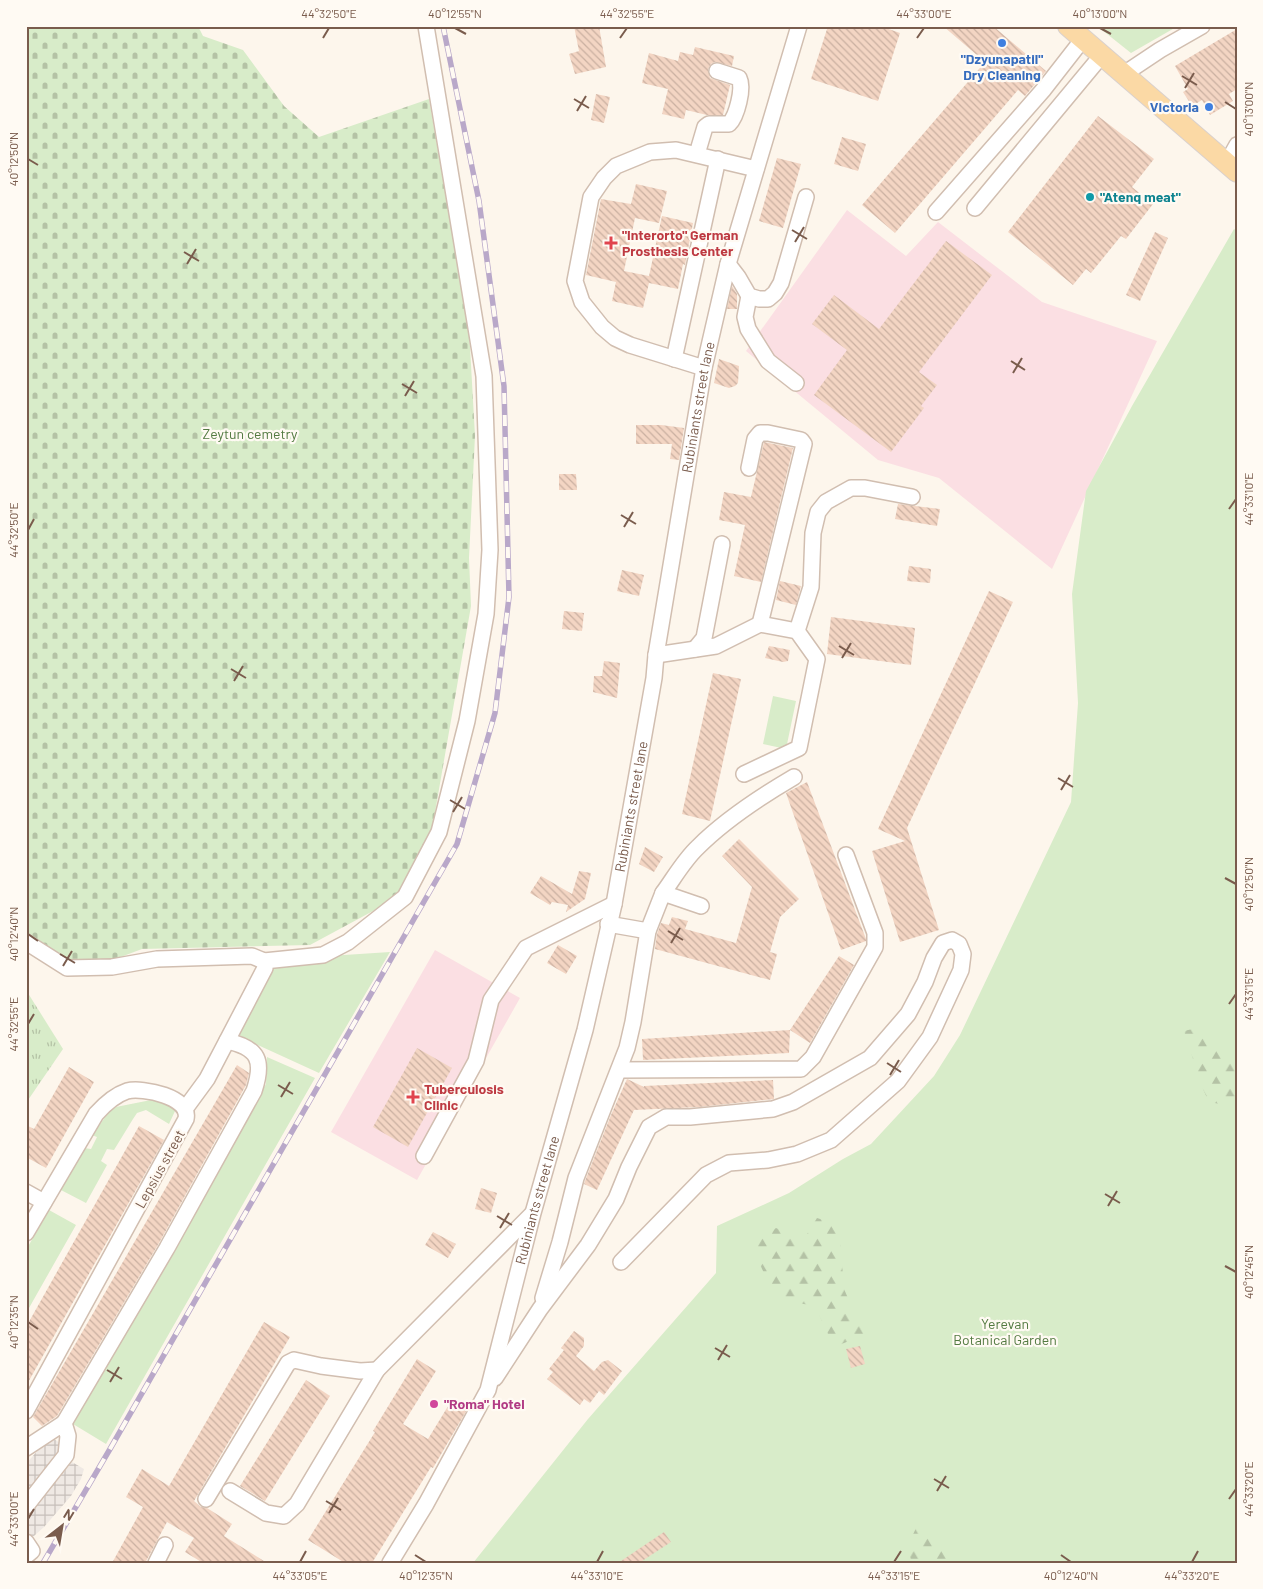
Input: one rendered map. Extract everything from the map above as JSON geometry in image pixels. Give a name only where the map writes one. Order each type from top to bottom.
[{"type":"main road","points":[[1068,26],[1232,168]]},
{"type":"street","points":[[26,942],[67,968],[112,967],[167,958],[252,956],[264,960],[323,955],[348,942],[405,898],[439,832],[467,721],[486,614],[490,550],[484,376],[426,26]]},
{"type":"street","name":"Rubiniants street lane","points":[[390,1563],[426,1504],[488,1390],[533,1213],[586,1030],[608,924],[614,904],[654,678],[656,655],[704,368],[728,264],[799,26]]},
{"type":"street","points":[[1124,74],[1160,50],[1202,26]]},
{"type":"street","points":[[936,212],[1044,89],[1083,39]]},
{"type":"street","points":[[976,208],[1102,55]]},
{"type":"street","points":[[697,154],[705,127],[709,124],[729,124],[736,111],[740,90],[739,78],[717,71]]},
{"type":"street","points":[[1232,168],[1237,145]]},
{"type":"street","points":[[704,368],[615,338],[602,328],[582,302],[575,281],[591,198],[604,178],[616,166],[650,152],[676,150],[756,169]]},
{"type":"street","points":[[674,358],[718,159]]},
{"type":"street","points":[[749,296],[768,299],[775,293],[781,282],[806,197]]},
{"type":"street","points":[[728,264],[749,296],[745,317],[748,329],[768,361],[796,383]]},
{"type":"street","points":[[749,468],[755,439],[760,433],[768,432],[802,440],[804,444],[760,624]]},
{"type":"street","points":[[797,632],[811,586],[813,533],[818,512],[826,502],[851,488],[865,488],[912,497]]},
{"type":"street","points":[[695,649],[704,638],[722,544]]},
{"type":"street","points":[[656,655],[716,646],[760,624],[797,632],[817,659],[799,748],[744,774]]},
{"type":"street","points":[[540,1309],[560,1242],[576,1178],[619,1070],[634,1022],[648,931],[663,893],[697,848],[740,811],[764,794],[794,777]]},
{"type":"street","points":[[619,1070],[801,1070],[812,1057],[875,947],[874,933],[846,855]]},
{"type":"street","points":[[663,893],[701,906]]},
{"type":"street","points":[[424,1156],[476,1061],[491,1000],[526,948],[614,904]]},
{"type":"street","points":[[608,924],[648,931]]},
{"type":"street","points":[[488,1390],[540,1309],[588,1245],[616,1199],[629,1167],[649,1127],[666,1116],[690,1117],[773,1109],[793,1102],[870,1058],[908,1014],[943,943],[952,940],[959,944],[963,954],[960,970],[930,1037],[898,1081],[831,1140],[797,1154],[768,1160],[729,1163],[706,1175],[621,1262]]},
{"type":"street","points":[[185,1109],[207,1079],[265,968],[264,960]]},
{"type":"street","points":[[26,1448],[64,1423],[167,1248],[254,1091],[259,1076],[258,1059],[254,1052],[247,1047],[227,1041]]},
{"type":"street","name":"Lepsius street","points":[[26,1232],[96,1114],[106,1103],[127,1091],[144,1090],[170,1097],[180,1103],[185,1109],[186,1120],[26,1411]]},
{"type":"street","points":[[26,1192],[44,1202]]},
{"type":"street","points":[[230,1491],[266,1513],[284,1516],[297,1504],[377,1370],[533,1213]]},
{"type":"street","points":[[206,1499],[288,1363],[294,1360],[360,1371],[377,1370]]},
{"type":"street","points":[[26,1506],[66,1455],[68,1436],[64,1423]]},
{"type":"street","points":[[26,1542],[32,1550],[26,1556]]},
{"type":"street","points":[[156,1563],[165,1545]]},
{"type":"shaded area","points":[[847,210],[906,256],[938,222],[1042,302],[1157,341],[1052,569],[939,478],[878,460],[746,351]]},
{"type":"shaded area","points":[[435,950],[520,998],[417,1180],[331,1132]]},
{"type":"shaded area","points":[[50,1436],[64,1446],[26,1494],[26,1464]]},
{"type":"shaded area","points":[[72,1462],[84,1469],[81,1479],[71,1496],[44,1527],[26,1543],[26,1518]]},
{"type":"green space","name":"Zeytun cemetry","points":[[26,26],[198,26],[203,36],[243,50],[284,106],[319,137],[429,99],[469,329],[475,436],[469,558],[471,606],[431,835],[399,897],[310,945],[142,949],[78,973],[26,948]]},
{"type":"green space","points":[[1097,26],[1178,26],[1131,53]]},
{"type":"green space","name":"Yerevan Botanical Garden","points":[[1234,229],[1237,231],[1237,1563],[473,1563],[588,1419],[716,1273],[717,1226],[789,1193],[871,1144],[934,1076],[960,1035],[1071,802],[1078,703],[1072,594],[1086,491],[1132,406]]},
{"type":"green space","points":[[773,696],[796,701],[786,749],[763,744]]},
{"type":"green space","points":[[390,952],[319,1073],[236,1035],[272,963],[329,956]]},
{"type":"green space","points":[[26,990],[63,1049],[26,1103]]},
{"type":"green space","points":[[1201,1027],[1237,1065],[1237,1107],[1209,1102],[1202,1087],[1184,1031]]},
{"type":"green space","points":[[267,1057],[315,1078],[106,1444],[73,1424],[266,1084]]},
{"type":"green space","points":[[151,1100],[162,1100],[176,1109],[169,1124],[146,1110],[137,1113],[114,1150],[107,1149],[101,1161],[107,1165],[86,1203],[59,1189],[84,1148],[91,1149],[97,1137],[92,1135],[109,1112],[116,1107]]},
{"type":"green space","points":[[49,1210],[76,1225],[29,1308],[26,1307],[26,1250]]},
{"type":"green space","points":[[817,1218],[839,1225],[844,1289],[864,1335],[834,1347],[815,1306],[776,1299],[751,1245],[776,1228],[804,1239]]},
{"type":"green space","points":[[918,1524],[950,1563],[912,1563],[907,1547]]},
{"type":"building","points":[[574,26],[599,26],[606,67],[575,74],[569,54],[579,51]]},
{"type":"building","points":[[828,26],[880,26],[900,33],[878,101],[811,79]]},
{"type":"building","points":[[943,26],[993,26],[1046,71],[1025,96],[1018,90],[895,233],[862,205],[985,62]]},
{"type":"building","points":[[1237,29],[1237,89],[1229,94],[1233,101],[1210,115],[1202,100],[1192,106],[1183,92],[1188,89],[1175,66]]},
{"type":"building","points":[[695,47],[734,56],[732,66],[715,62],[708,69],[710,78],[730,85],[723,115],[707,115],[686,110],[684,119],[662,114],[668,89],[642,83],[649,53],[678,61],[680,52],[693,55]]},
{"type":"building","points":[[596,94],[610,97],[604,123],[591,120]]},
{"type":"building","name":"\"Atenq meat\"","points":[[1098,116],[1154,159],[1132,187],[1153,204],[1126,239],[1121,236],[1091,273],[1086,269],[1073,285],[1008,232]]},
{"type":"building","points":[[842,137],[866,144],[858,171],[834,164]]},
{"type":"building","points":[[777,158],[801,164],[783,228],[759,221]]},
{"type":"building","name":"\"Interorto\" German Prosthesis Center","points":[[636,184],[667,191],[659,223],[635,218],[624,271],[649,276],[662,216],[693,223],[685,265],[683,264],[678,289],[649,283],[643,308],[612,301],[616,282],[586,275],[601,199],[631,204]]},
{"type":"building","points":[[1155,232],[1168,238],[1140,301],[1126,295]]},
{"type":"building","points":[[946,241],[992,275],[919,372],[937,385],[921,406],[924,408],[891,452],[814,395],[847,350],[812,324],[834,295],[879,329]]},
{"type":"building","points":[[732,286],[737,294],[737,309],[727,309]]},
{"type":"building","points":[[719,359],[739,366],[738,383],[735,386],[729,388],[714,383]]},
{"type":"building","points":[[636,425],[661,425],[684,428],[679,460],[670,459],[672,444],[636,444]]},
{"type":"building","points":[[764,442],[793,448],[761,582],[734,576],[745,525],[719,520],[724,492],[751,497]]},
{"type":"building","points":[[559,474],[576,474],[577,490],[559,490]]},
{"type":"building","points":[[898,504],[940,509],[937,526],[895,519]]},
{"type":"building","points":[[909,566],[931,569],[930,583],[907,581]]},
{"type":"building","points":[[622,570],[644,575],[639,596],[617,591]]},
{"type":"building","points":[[780,581],[801,586],[796,605],[776,600]]},
{"type":"building","points":[[989,591],[1013,602],[907,828],[939,930],[900,942],[872,851],[905,841],[878,829]]},
{"type":"building","points":[[564,611],[584,613],[582,631],[562,629]]},
{"type":"building","points":[[831,617],[915,628],[911,665],[827,654]]},
{"type":"building","points":[[769,646],[790,650],[788,661],[783,662],[765,658]]},
{"type":"building","points":[[604,661],[620,663],[617,698],[593,692],[594,676],[602,676]]},
{"type":"building","points":[[713,673],[741,679],[710,821],[682,814]]},
{"type":"building","points":[[807,782],[866,939],[866,941],[841,950],[786,793]]},
{"type":"building","points":[[739,839],[799,899],[780,917],[770,952],[777,954],[770,980],[655,949],[661,923],[669,925],[672,917],[688,921],[685,929],[736,943],[752,887],[722,856]]},
{"type":"building","points":[[645,847],[663,857],[654,872],[639,864]]},
{"type":"building","points":[[579,871],[591,873],[585,899],[566,912],[568,905],[552,902],[550,905],[530,893],[541,876],[572,894]]},
{"type":"building","points":[[558,945],[577,956],[566,974],[547,963]]},
{"type":"building","points":[[839,956],[854,965],[810,1043],[790,1030]]},
{"type":"building","points":[[790,1030],[789,1053],[643,1060],[642,1039]]},
{"type":"building","name":"Tuberculosis Clinic","points":[[417,1048],[452,1068],[408,1147],[373,1127]]},
{"type":"building","points":[[237,1065],[249,1073],[246,1085],[159,1243],[57,1416],[42,1426],[33,1417]]},
{"type":"building","points":[[69,1067],[94,1082],[46,1168],[26,1157],[26,1125],[34,1129]]},
{"type":"building","points":[[627,1079],[644,1087],[773,1080],[774,1099],[699,1107],[634,1110],[597,1190],[584,1184]]},
{"type":"building","points":[[139,1126],[164,1140],[26,1386],[26,1327]]},
{"type":"building","points":[[481,1188],[497,1193],[491,1213],[475,1209]]},
{"type":"building","points":[[433,1232],[456,1244],[448,1258],[425,1245]]},
{"type":"building","points":[[264,1322],[290,1337],[194,1501],[201,1507],[207,1508],[232,1524],[224,1536],[267,1563],[203,1563],[185,1552],[194,1538],[167,1522],[145,1563],[112,1563],[143,1507],[126,1497],[142,1469],[169,1486]]},
{"type":"building","points":[[574,1331],[584,1338],[584,1346],[576,1356],[594,1371],[602,1362],[608,1360],[622,1371],[604,1395],[599,1391],[590,1403],[584,1399],[580,1405],[547,1379],[553,1372],[549,1369],[564,1350],[561,1348]]},
{"type":"building","points":[[860,1346],[865,1364],[851,1368],[846,1349]]},
{"type":"building","points":[[417,1359],[436,1371],[403,1424],[428,1439],[453,1398],[468,1408],[433,1468],[431,1467],[372,1563],[345,1563],[308,1540],[375,1432],[373,1431]]},
{"type":"building","points":[[306,1380],[330,1396],[265,1501],[240,1486]]},
{"type":"building","points":[[664,1532],[671,1542],[639,1563],[618,1563]]},
{"type":"railway","points":[[43,1563],[457,844],[495,713],[509,597],[504,386],[479,201],[443,26]]},
{"type":"place","name":"\"Dzyunapatil\" Dry Cleaning","points":[[1002,43]]},
{"type":"place","name":"Victoria","points":[[1209,107]]},
{"type":"place","name":"\"Atenq meat\"","points":[[1090,197]]},
{"type":"place","name":"\"Interorto\" German Prosthesis Center","points":[[611,243]]},
{"type":"place","name":"Tuberculosis Clinic","points":[[413,1097]]},
{"type":"place","name":"\"Roma\" Hotel","points":[[434,1404]]}]
